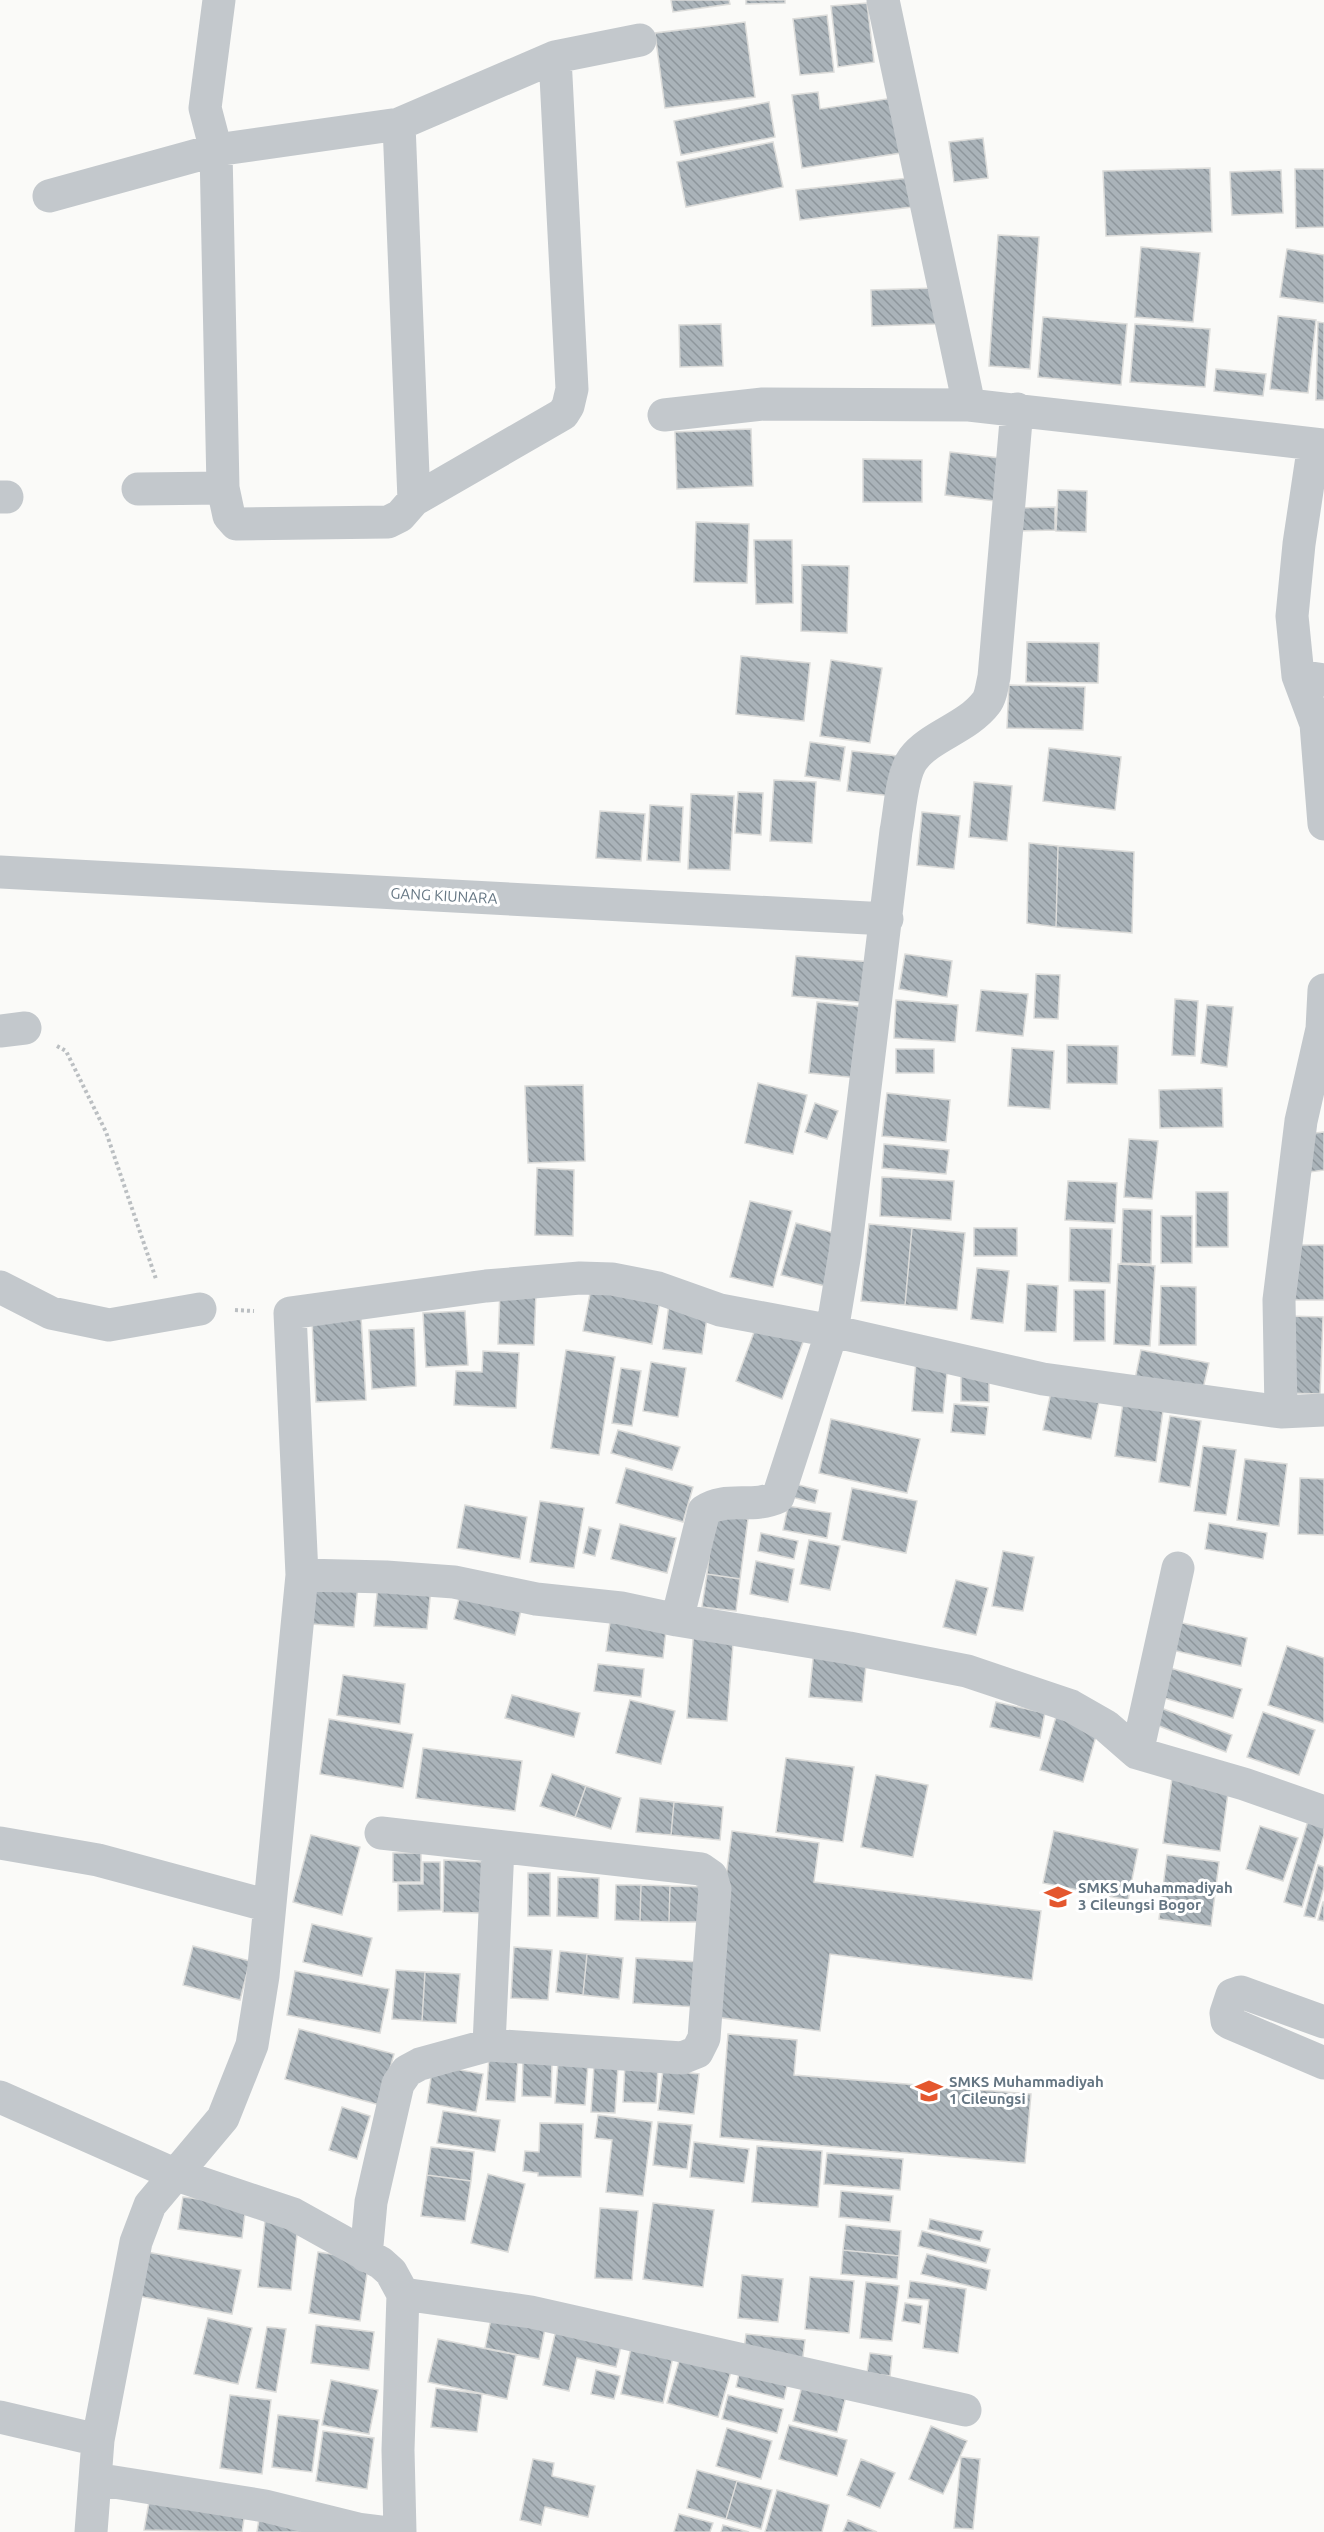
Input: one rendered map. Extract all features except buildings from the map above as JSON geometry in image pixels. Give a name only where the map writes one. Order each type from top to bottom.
[{"type":"street","points":[[219,0],[205,108],[216,150],[224,488],[229,516],[236,524],[388,522],[400,516],[414,500],[563,414],[568,406],[572,389],[555,57]]},
{"type":"street","points":[[883,0],[969,405]]},
{"type":"street","points":[[49,196],[216,150],[399,124],[555,57],[640,40]]},
{"type":"street","points":[[399,124],[414,500]]},
{"type":"street","points":[[664,415],[763,404],[969,405],[1319,445],[1299,544],[1292,616],[1311,678],[1324,824]]},
{"type":"street","points":[[677,1620],[704,1511],[714,1504],[763,1504],[778,1497],[832,1331],[845,1253],[896,831],[905,781],[912,760],[930,745],[968,721],[987,702],[994,677],[1017,409]]},
{"type":"street","points":[[138,489],[224,488]]},
{"type":"street","name":"GANG KIUNARA","points":[[0,873],[887,920]]},
{"type":"street","points":[[1281,1412],[1279,1300],[1301,1121],[1322,1029],[1324,990]]},
{"type":"street","points":[[91,2532],[98,2440],[136,2242],[150,2205],[223,2118],[252,2045],[263,1976],[302,1575],[290,1313],[486,1286],[580,1278],[612,1279],[658,1288],[720,1310],[832,1331],[1043,1379],[1281,1412],[1324,1410]]},
{"type":"street","points":[[0,1287],[51,1313],[109,1325],[200,1309]]},
{"type":"street","points":[[1137,1753],[1178,1568]]},
{"type":"street","points":[[302,1575],[386,1577],[454,1582],[536,1599],[621,1608],[967,1671],[1071,1706],[1106,1726],[1137,1753],[1244,1784],[1324,1812]]},
{"type":"street","points":[[366,2256],[371,2202],[398,2084],[407,2071],[420,2064],[489,2045],[682,2058],[697,2052],[704,2038],[715,1889],[711,1876],[701,1869],[381,1833]]},
{"type":"street","points":[[0,1843],[98,1860],[269,1906]]},
{"type":"street","points":[[489,2045],[498,1847]]},
{"type":"street","points":[[1324,2022],[1241,1992],[1232,1995],[1226,2013],[1230,2024],[1324,2063]]},
{"type":"street","points":[[0,2097],[174,2174],[293,2214],[381,2263],[391,2272],[404,2294],[398,2450],[400,2532]]},
{"type":"street","points":[[404,2294],[531,2312],[965,2410]]},
{"type":"street","points":[[0,2417],[98,2440]]},
{"type":"street","points":[[95,2479],[265,2506],[358,2529],[382,2532]]},
{"type":"path","points":[[12,1030],[66,1051],[106,1132],[154,1278],[175,1297],[200,1309],[290,1313]]},
{"type":"place","name":"SMKS Muhammadiyah 3 Cileungsi Bogor","points":[[1058,1897]]},
{"type":"place","name":"SMKS Muhammadiyah 1 Cileungsi","points":[[929,2091]]}]
